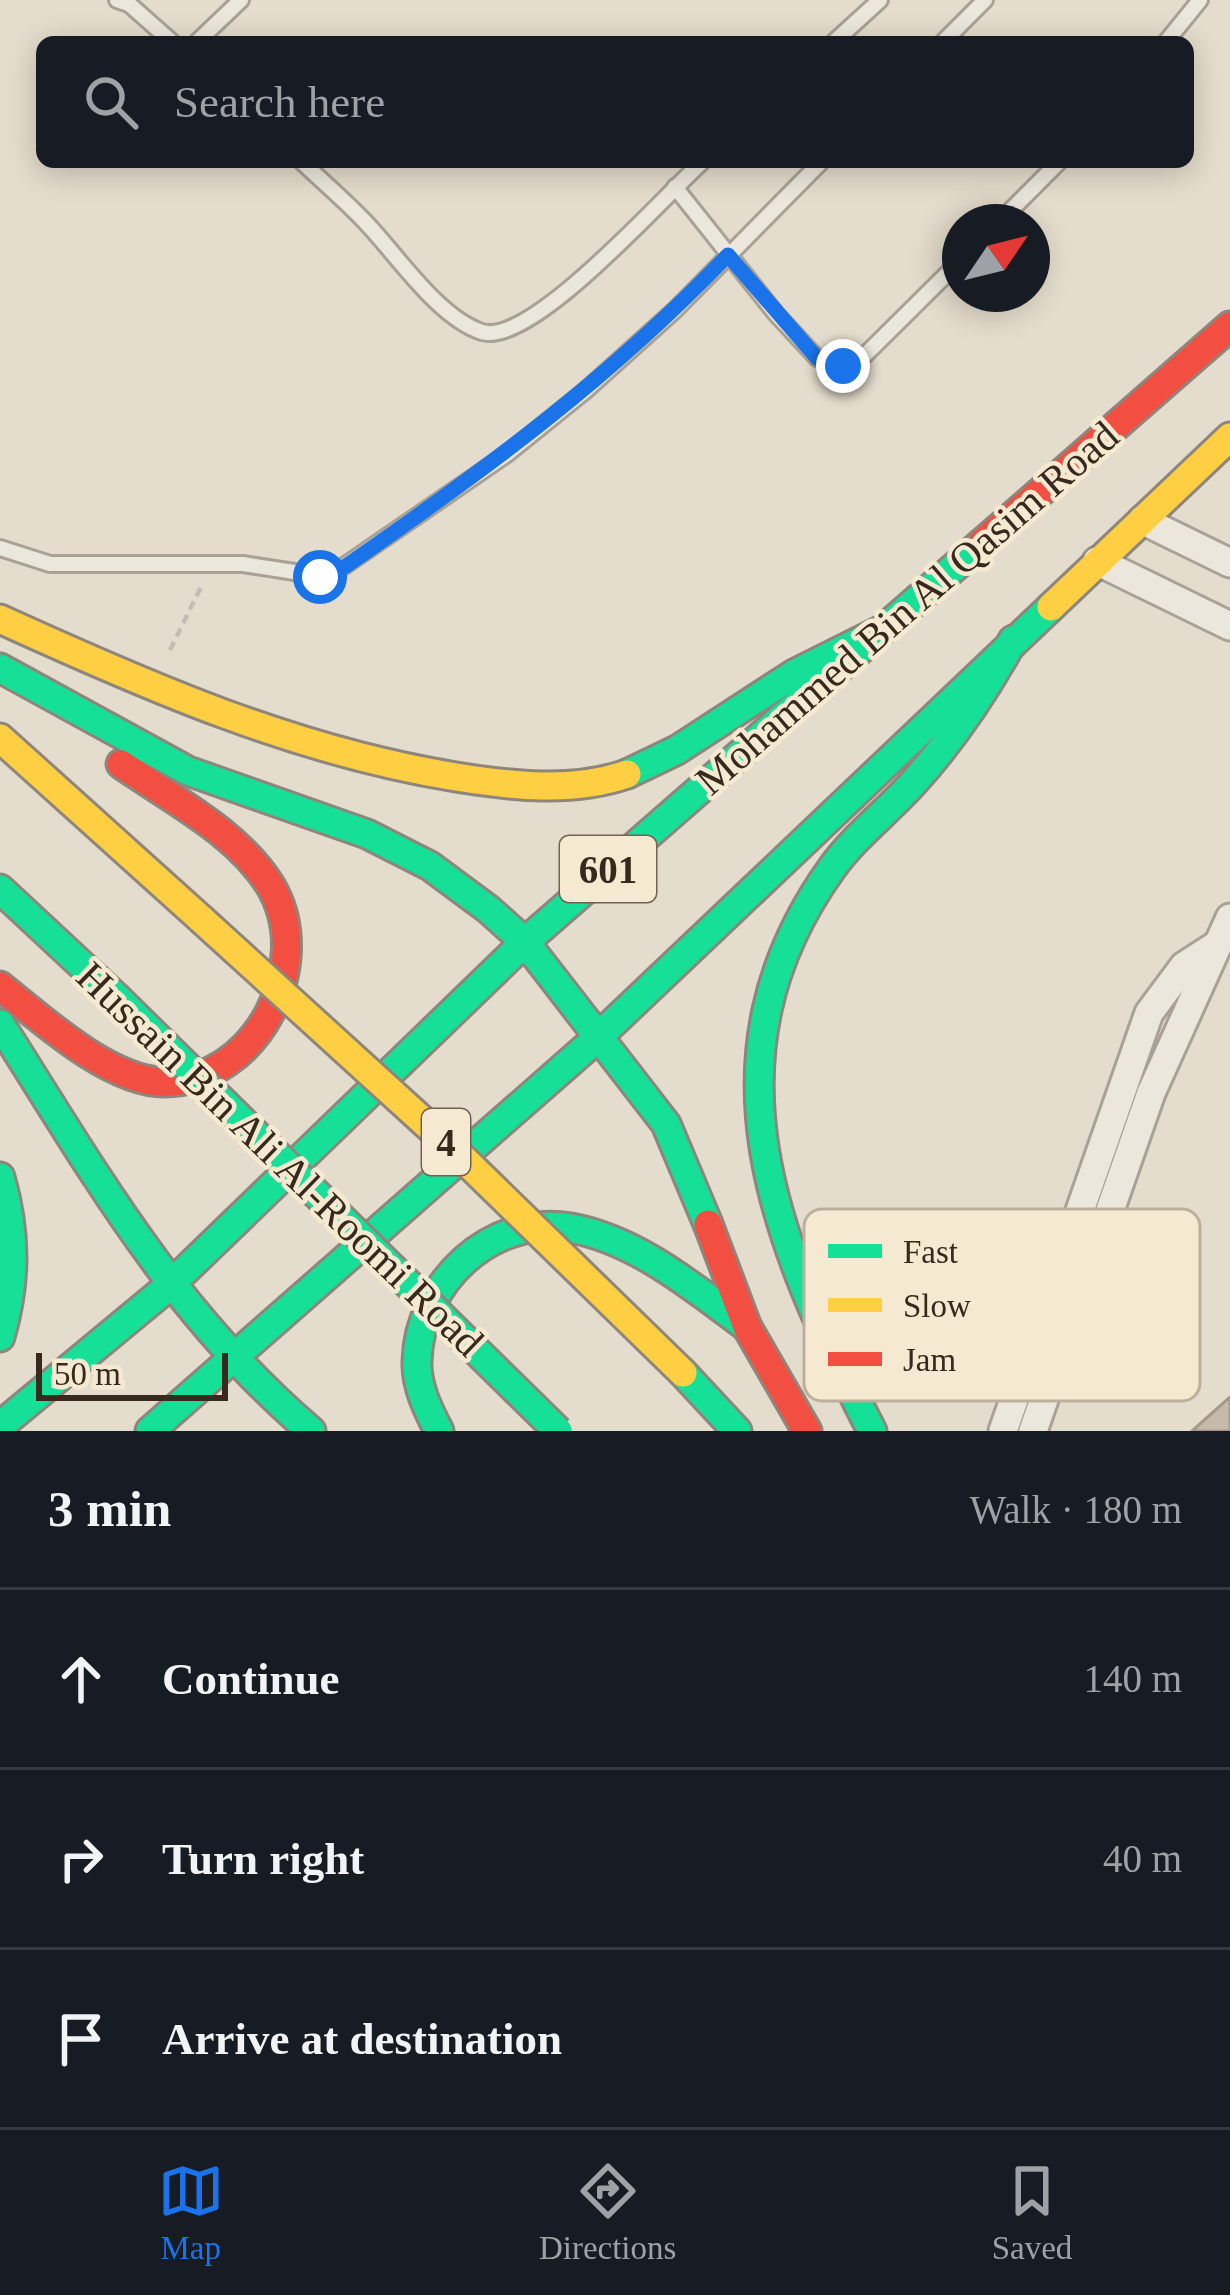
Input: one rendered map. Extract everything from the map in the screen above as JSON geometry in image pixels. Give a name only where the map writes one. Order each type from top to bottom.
[{"type":"main road","name":"Mohammed Bin Al Qasim Road","points":[[0,1426],[169,1286],[525,942],[1227,326]]},
{"type":"main road","name":"Mohammed Bin Al Qasim Road","points":[[150,1431],[596,1039],[1230,437]]},
{"type":"main road","points":[[0,619],[152,688],[295,741],[367,761],[514,785],[584,785],[634,771],[682,750],[764,692],[880,631]]},
{"type":"main road","points":[[804,1282],[768,1179],[756,1103],[762,1012],[782,950],[815,890],[943,748],[1013,640]]},
{"type":"main road","points":[[2,670],[188,771],[367,834],[430,866],[525,942],[666,1124],[747,1327],[807,1431]]},
{"type":"main road","points":[[0,986],[117,1069],[164,1082],[215,1069],[256,1038],[282,992],[288,940],[273,889],[240,849],[2,670]]},
{"type":"main road","name":"4","points":[[0,738],[446,1142],[737,1431]]},
{"type":"main road","name":"Hussain Bin Ali Al-Roomi Road","points":[[0,890],[558,1431]]},
{"type":"main road","points":[[0,1024],[169,1286],[235,1360],[311,1431]]},
{"type":"main road","points":[[0,1178],[15,1246],[12,1293],[0,1337]]},
{"type":"main road","points":[[439,1431],[424,1405],[417,1360],[424,1316],[446,1276],[479,1246],[520,1229],[566,1226],[609,1239],[652,1260],[747,1327]]},
{"type":"main road","points":[[857,1401],[872,1431]]},
{"type":"street","points":[[1142,520],[1230,563]]},
{"type":"street","points":[[1097,561],[1230,626]]},
{"type":"street","points":[[1111,1209],[1151,1093],[1230,918]]},
{"type":"street","points":[[1081,1209],[1149,1013],[1184,966],[1215,946]]},
{"type":"street","points":[[1003,1431],[1013,1401]]},
{"type":"street","points":[[1034,1431],[1044,1401]]},
{"type":"lane","points":[[117,0],[129,4],[165,36]]},
{"type":"lane","points":[[203,36],[241,0]]},
{"type":"lane","points":[[841,36],[880,0]]},
{"type":"lane","points":[[949,36],[985,0]]},
{"type":"lane","points":[[1171,36],[1200,0]]},
{"type":"lane","points":[[308,168],[365,221],[435,300],[478,331],[498,335],[553,305],[696,168]]},
{"type":"lane","points":[[0,548],[50,564],[243,564],[320,577],[346,566],[507,454],[585,391],[674,310],[815,168]]},
{"type":"lane","points":[[1017,204],[1053,168]]},
{"type":"lane","points":[[675,187],[817,358],[843,366],[867,354],[942,279]]},
{"type":"path","points":[[152,688],[212,564]]},
{"type":"building","points":[[1230,1397],[1230,1431],[1192,1431]]},
{"type":"traffic: fast","points":[[0,1426],[169,1286],[525,942],[981,544]]},
{"type":"traffic: fast","points":[[150,1431],[596,1039],[1051,607]]},
{"type":"traffic: fast","points":[[627,774],[677,750],[794,674],[880,631]]},
{"type":"traffic: fast","points":[[804,1285],[781,1221],[765,1151],[759,1081],[767,1010],[790,939],[832,868],[942,749],[1013,640]]},
{"type":"traffic: fast","points":[[0,668],[188,771],[367,834],[430,866],[488,909],[525,942],[666,1124],[708,1224]]},
{"type":"traffic: fast","points":[[0,889],[116,997]]},
{"type":"traffic: fast","points":[[116,997],[558,1431]]},
{"type":"traffic: fast","points":[[0,1024],[104,1188],[177,1290],[262,1386],[311,1431]]},
{"type":"traffic: fast","points":[[0,1177],[12,1257],[0,1337]]},
{"type":"traffic: fast","points":[[439,1431],[417,1370],[421,1332],[431,1305],[465,1260],[513,1232],[541,1226],[571,1228],[619,1243],[664,1267],[747,1327]]},
{"type":"traffic: fast","points":[[683,1373],[737,1431]]},
{"type":"traffic: fast","points":[[857,1401],[872,1431]]},
{"type":"traffic: slow","points":[[1051,607],[1230,437]]},
{"type":"traffic: slow","points":[[0,619],[223,713],[338,751],[520,785],[585,784],[627,774]]},
{"type":"traffic: slow","points":[[0,738],[201,919]]},
{"type":"traffic: slow","points":[[201,919],[446,1142],[683,1373]]},
{"type":"traffic: jam","points":[[981,544],[1230,326]]},
{"type":"traffic: jam","points":[[0,986],[99,1060],[121,1072],[164,1082],[197,1077],[227,1062],[251,1040],[270,1012],[282,981],[286,948],[283,916],[270,885],[222,833],[121,764]]},
{"type":"traffic: jam","points":[[708,1224],[747,1327],[807,1431]]},
{"type":"route","points":[[320,577],[346,566],[507,454],[635,348],[728,255],[817,358],[843,366]]}]
